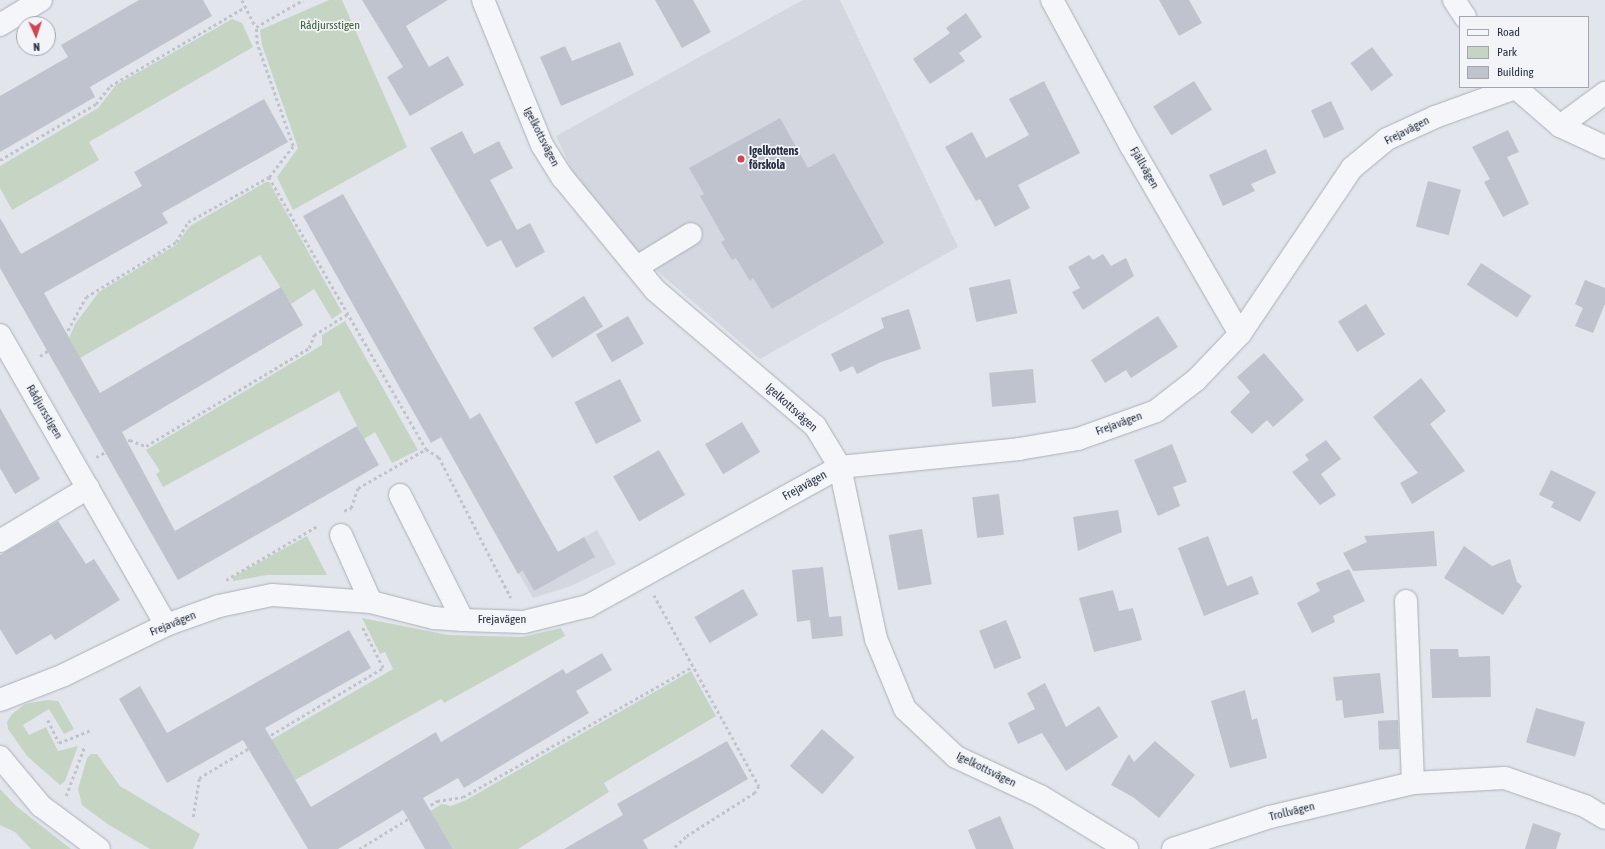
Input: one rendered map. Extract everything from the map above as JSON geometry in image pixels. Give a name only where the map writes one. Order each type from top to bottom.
[{"type":"street","points":[[0,25],[41,0]]},
{"type":"street","name":"Igelkottsvägen","points":[[483,0],[542,145],[563,178],[655,290],[815,426],[840,466],[876,639],[905,710],[956,757],[1040,796],[1127,849]]},
{"type":"street","name":"Fjällvägen","points":[[1052,0],[1131,146],[1240,334]]},
{"type":"street","points":[[1454,0],[1464,16]]},
{"type":"street","points":[[1515,88],[1560,126],[1605,147]]},
{"type":"street","name":"Frejavägen","points":[[0,700],[64,674],[166,625],[219,606],[272,595],[347,599],[371,602],[434,618],[464,620],[524,622],[588,606],[840,466],[1019,449],[1078,439],[1156,411],[1196,380],[1240,334],[1352,168],[1387,140],[1435,117],[1515,88]]},
{"type":"street","points":[[1560,126],[1605,93]]},
{"type":"street","points":[[637,268],[691,234]]},
{"type":"street","name":"Rådjursstigen","points":[[0,335],[166,625]]},
{"type":"street","points":[[0,541],[88,488]]},
{"type":"street","points":[[400,495],[464,620]]},
{"type":"street","points":[[335,523],[371,602]]},
{"type":"street","points":[[1406,601],[1413,783]]},
{"type":"street","points":[[0,757],[41,806],[99,849]]},
{"type":"street","name":"Trollvägen","points":[[1173,849],[1270,817],[1413,783],[1505,778],[1585,806],[1605,818]]},
{"type":"path","points":[[19,369],[62,341],[86,297],[102,285],[176,242],[188,222],[269,177],[293,146],[258,44],[256,26],[242,0]]},
{"type":"path","points":[[256,26],[303,0]]},
{"type":"path","points":[[0,160],[96,104],[110,86],[245,7]]},
{"type":"path","points":[[269,177],[426,449],[439,457],[524,622]]},
{"type":"path","points":[[100,455],[130,440],[146,446],[309,348],[314,335],[348,314]]},
{"type":"path","points":[[219,606],[226,577],[335,523],[351,508],[358,488],[426,449]]},
{"type":"path","points":[[643,576],[759,786],[754,793],[686,838],[674,849]]},
{"type":"path","points":[[193,817],[199,778],[383,668],[347,599]]},
{"type":"path","points":[[359,849],[437,801],[463,797],[692,666]]},
{"type":"path","points":[[48,720],[59,743],[91,730]]},
{"type":"path","points":[[63,804],[85,745]]},
{"type":"shaded area","name":"Igelkottens förskola","points":[[803,0],[840,0],[958,247],[760,359],[657,271],[621,235],[577,181],[556,136]]},
{"type":"shaded area","points":[[597,530],[616,564],[571,586],[533,598],[519,574]]},
{"type":"green space","points":[[329,0],[342,0],[407,147],[293,210],[277,177],[298,148],[262,45],[260,30]]},
{"type":"green space","points":[[232,19],[242,23],[253,47],[89,142],[99,160],[12,210],[0,188],[0,166],[98,108],[116,85]]},
{"type":"green space","points":[[266,182],[269,182],[342,312],[332,319],[314,289],[291,304],[260,255],[80,358],[69,338],[75,324],[99,292],[176,245],[190,226]]},
{"type":"green space","points":[[345,321],[418,450],[392,463],[375,432],[364,439],[339,391],[163,487],[156,474],[160,471],[146,450],[322,345],[322,335]]},
{"type":"green space","points":[[307,536],[327,575],[267,575],[233,581],[233,577]]},
{"type":"green space","points":[[362,618],[448,635],[522,637],[561,628],[565,636],[444,703],[441,699],[295,780],[282,757],[257,748],[393,669],[385,652],[380,654]]},
{"type":"green space","points":[[691,671],[716,716],[604,783],[609,792],[518,849],[453,849],[438,824],[418,836],[410,823],[442,804],[451,806],[466,800]]},
{"type":"green space","points":[[47,700],[58,701],[74,729],[64,734],[49,709],[23,725],[29,735],[46,727],[58,751],[78,746],[65,781],[60,785],[27,756],[8,729],[7,722],[12,714],[25,704]]},
{"type":"green space","points":[[91,754],[97,754],[120,786],[200,834],[193,849],[150,849],[109,825],[82,805],[78,789],[87,758]]},
{"type":"green space","points":[[0,789],[16,806],[71,849],[31,849],[15,832],[0,825]]},
{"type":"building","points":[[139,0],[203,0],[212,16],[90,87],[95,97],[0,152],[0,96],[68,57],[61,45]]},
{"type":"building","points":[[362,0],[448,0],[406,26],[429,67],[448,56],[464,85],[410,116],[387,77],[403,67]]},
{"type":"building","points":[[655,0],[693,0],[711,32],[682,48]]},
{"type":"building","points":[[1159,0],[1189,0],[1202,23],[1179,36]]},
{"type":"building","points":[[966,13],[982,37],[959,53],[965,61],[930,84],[913,59],[950,33],[946,28]]},
{"type":"building","points":[[620,42],[634,75],[561,106],[540,57],[565,46],[572,61]]},
{"type":"building","points":[[1372,47],[1393,75],[1372,91],[1350,63]]},
{"type":"building","points":[[1044,81],[1080,153],[1018,185],[1030,208],[995,227],[980,199],[976,201],[945,147],[972,132],[986,158],[1029,135],[1009,99]]},
{"type":"building","points":[[1194,81],[1212,110],[1171,135],[1153,106]]},
{"type":"building","points":[[264,99],[288,142],[162,213],[168,223],[44,293],[100,393],[281,287],[303,325],[122,432],[175,531],[357,426],[379,465],[178,580],[0,268],[0,218],[21,254],[142,186],[134,172]]},
{"type":"building","points":[[1331,101],[1344,129],[1324,138],[1311,110]]},
{"type":"building","points":[[780,118],[808,168],[834,153],[884,243],[772,309],[753,278],[750,281],[736,258],[732,260],[721,242],[725,240],[700,196],[704,194],[689,168]]},
{"type":"building","points":[[1508,130],[1519,152],[1507,157],[1529,204],[1503,217],[1484,182],[1490,179],[1472,147]]},
{"type":"building","points":[[462,131],[474,154],[499,141],[513,168],[490,180],[517,230],[530,223],[545,252],[516,268],[501,240],[487,247],[430,148]]},
{"type":"building","points":[[1266,149],[1276,173],[1251,184],[1255,191],[1223,206],[1209,175]]},
{"type":"building","points":[[1428,181],[1461,190],[1449,235],[1416,226]]},
{"type":"building","points":[[343,194],[470,419],[480,413],[558,552],[584,537],[595,557],[534,591],[523,571],[518,574],[441,437],[431,443],[303,216]]},
{"type":"building","points":[[1103,254],[1111,266],[1126,258],[1134,276],[1083,310],[1072,292],[1080,288],[1068,267],[1089,255],[1093,260]]},
{"type":"building","points":[[1481,263],[1531,296],[1517,317],[1467,285]]},
{"type":"building","points":[[1010,279],[1017,313],[976,322],[969,288]]},
{"type":"building","points":[[1585,280],[1605,288],[1605,304],[1593,333],[1575,326],[1583,308],[1575,304]]},
{"type":"building","points":[[584,296],[603,327],[552,358],[533,328]]},
{"type":"building","points":[[1366,304],[1385,335],[1357,352],[1338,321]]},
{"type":"building","points":[[909,309],[921,349],[881,362],[857,374],[853,366],[840,372],[831,354],[884,328],[881,318]]},
{"type":"building","points":[[628,316],[644,344],[612,362],[596,334]]},
{"type":"building","points":[[1158,316],[1178,347],[1131,378],[1126,370],[1105,383],[1091,360]]},
{"type":"building","points":[[1264,353],[1304,400],[1273,427],[1267,420],[1252,434],[1230,412],[1250,392],[1237,377]]},
{"type":"building","points":[[1033,369],[1036,403],[992,407],[989,373]]},
{"type":"building","points":[[1421,378],[1446,411],[1430,424],[1465,471],[1412,504],[1400,483],[1418,473],[1373,417]]},
{"type":"building","points":[[620,379],[641,421],[596,444],[575,402]]},
{"type":"building","points":[[0,408],[40,479],[15,494],[0,468]]},
{"type":"building","points":[[742,422],[760,452],[723,474],[705,444]]},
{"type":"building","points":[[1326,440],[1341,459],[1321,474],[1336,495],[1320,505],[1292,472],[1309,460],[1305,455]]},
{"type":"building","points":[[1172,444],[1187,482],[1173,487],[1180,506],[1158,516],[1134,460]]},
{"type":"building","points":[[659,450],[685,495],[639,522],[613,476]]},
{"type":"building","points":[[1551,470],[1596,492],[1580,522],[1551,507],[1554,502],[1539,495]]},
{"type":"building","points":[[999,494],[1004,535],[977,538],[972,497]]},
{"type":"building","points":[[1118,510],[1122,532],[1078,551],[1073,517]]},
{"type":"building","points":[[58,521],[86,564],[94,559],[120,600],[55,640],[51,634],[16,655],[0,629],[0,555]]},
{"type":"building","points":[[922,529],[932,584],[898,590],[889,535]]},
{"type":"building","points":[[1434,531],[1437,566],[1353,571],[1343,553],[1367,542],[1364,536]]},
{"type":"building","points":[[1208,536],[1227,586],[1252,576],[1259,594],[1204,616],[1178,548]]},
{"type":"building","points":[[1464,546],[1492,566],[1510,559],[1517,582],[1522,586],[1503,615],[1444,578]]},
{"type":"building","points":[[823,567],[829,617],[841,616],[843,636],[812,639],[810,620],[797,622],[792,570]]},
{"type":"building","points":[[1349,569],[1365,601],[1333,616],[1335,622],[1312,633],[1297,603],[1320,591],[1316,583]]},
{"type":"building","points":[[743,589],[758,615],[710,643],[695,617]]},
{"type":"building","points":[[1113,590],[1119,611],[1133,608],[1142,640],[1094,652],[1079,598]]},
{"type":"building","points":[[1006,620],[1021,658],[994,669],[979,631]]},
{"type":"building","points":[[349,630],[371,668],[265,728],[311,807],[436,732],[441,742],[563,669],[566,674],[602,653],[612,670],[576,691],[589,713],[464,788],[458,778],[423,798],[453,849],[425,849],[403,810],[338,849],[308,849],[243,740],[167,783],[119,699],[140,686],[167,733]]},
{"type":"building","points":[[1430,649],[1458,649],[1459,657],[1490,656],[1491,697],[1432,698]]},
{"type":"building","points":[[1380,673],[1384,713],[1344,718],[1342,700],[1336,701],[1333,677]]},
{"type":"building","points":[[1045,683],[1066,727],[1099,706],[1118,737],[1066,771],[1042,733],[1018,744],[1008,723],[1035,709],[1027,693]]},
{"type":"building","points":[[1245,690],[1252,720],[1257,718],[1267,758],[1230,768],[1211,701]]},
{"type":"building","points":[[1536,708],[1585,722],[1575,757],[1526,743]]},
{"type":"building","points":[[1398,720],[1399,749],[1379,750],[1378,721]]},
{"type":"building","points":[[822,729],[854,757],[822,794],[790,766]]},
{"type":"building","points":[[727,741],[748,779],[643,840],[648,849],[564,849],[623,815],[617,804]]},
{"type":"building","points":[[1155,741],[1195,775],[1159,818],[1133,797],[1111,785],[1129,754],[1134,762]]},
{"type":"building","points":[[1000,816],[1014,849],[976,849],[968,830]]},
{"type":"building","points":[[1533,823],[1561,833],[1556,849],[1525,849]]},
{"type":"place","name":"Igelkottens förskola","points":[[741,159]]}]
